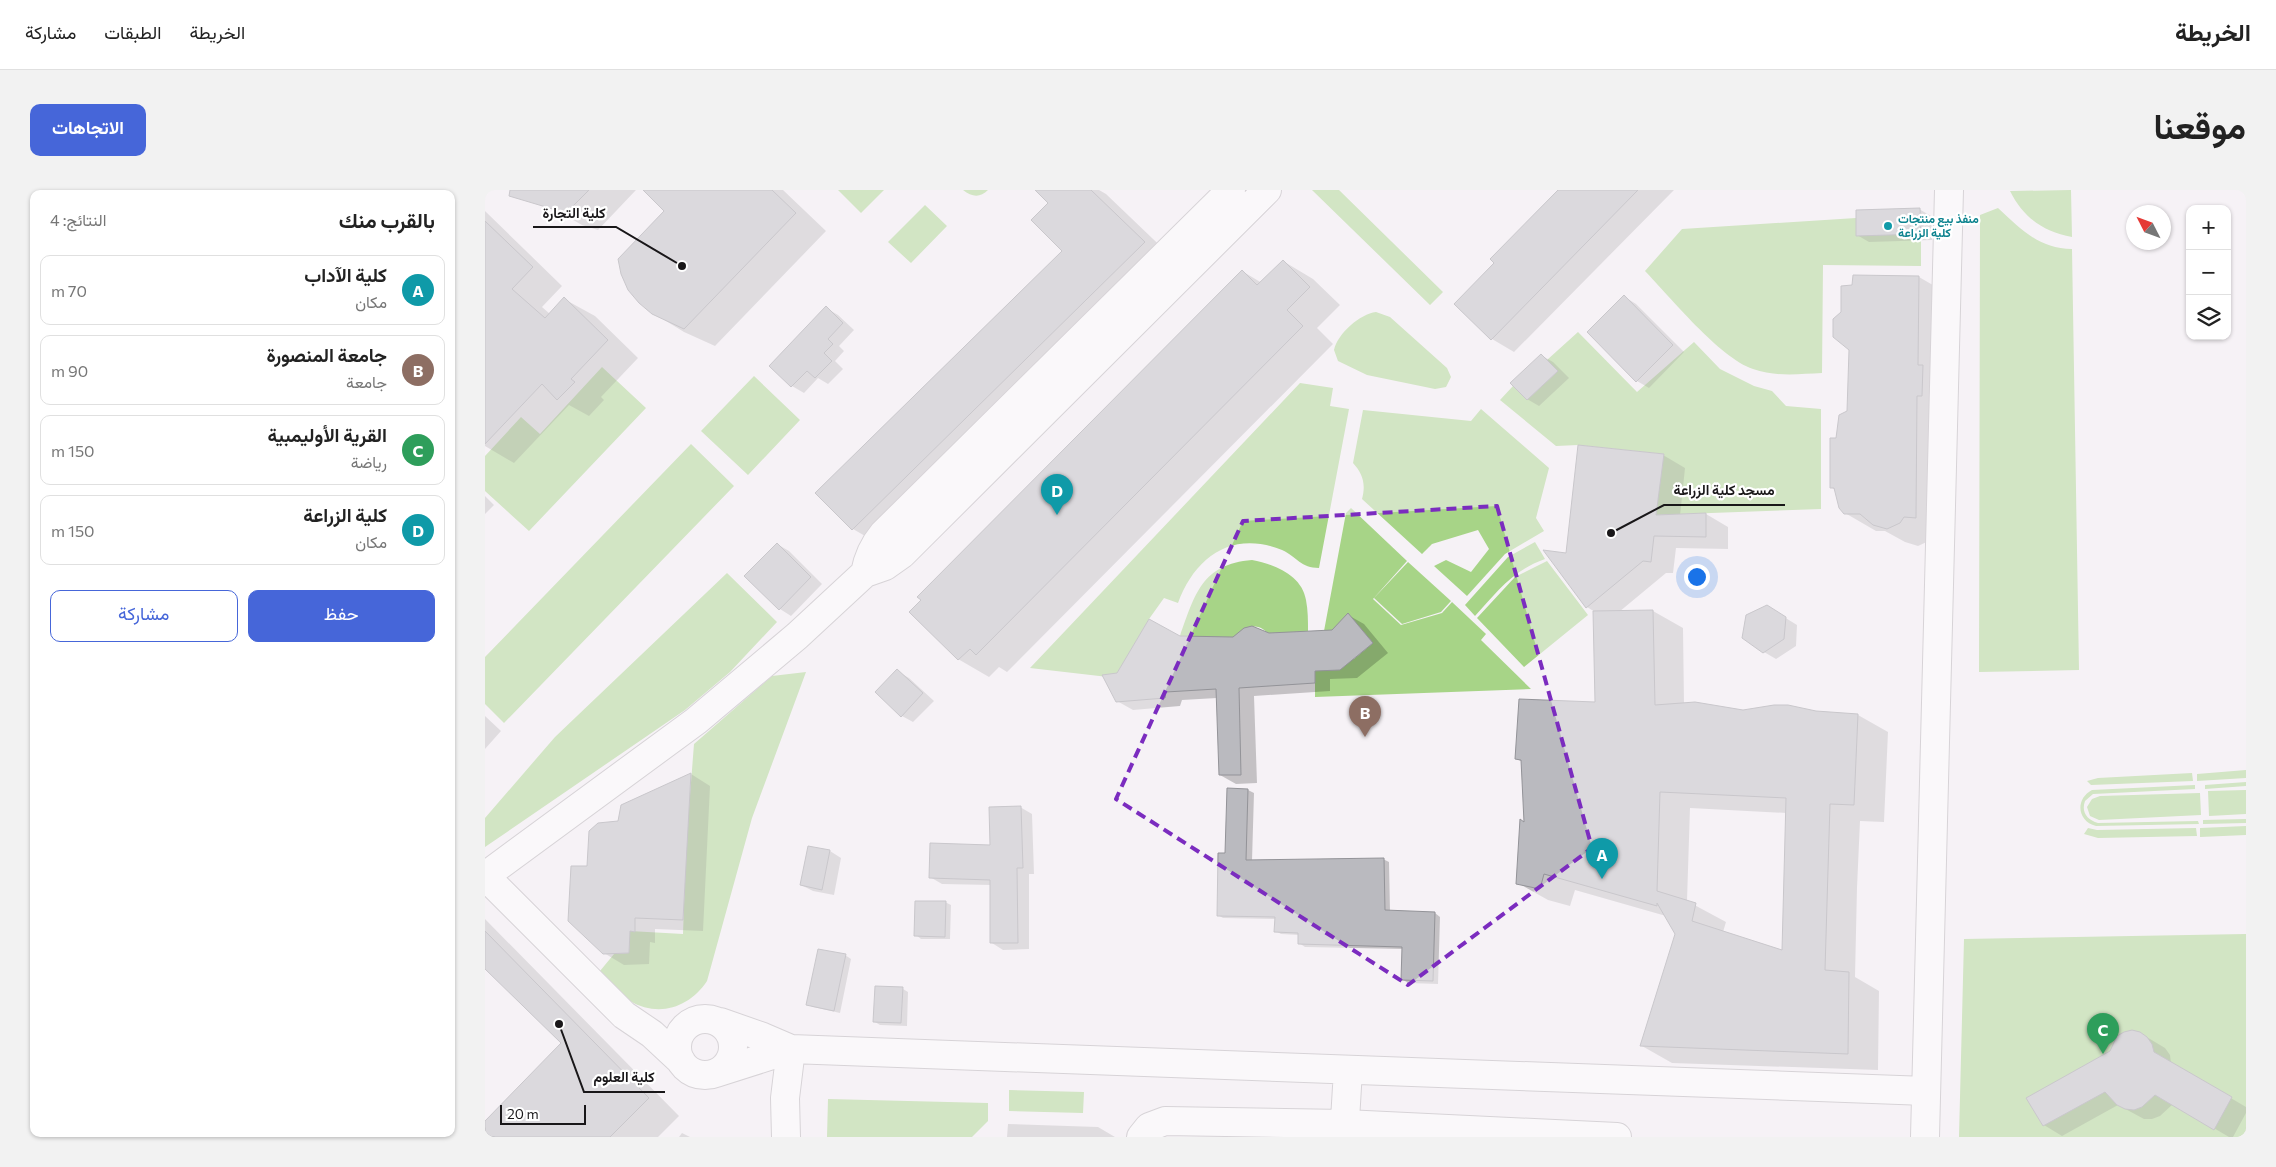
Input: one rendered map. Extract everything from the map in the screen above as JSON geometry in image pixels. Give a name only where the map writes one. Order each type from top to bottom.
[{"type":"street","points":[[865,573],[874,545],[883,534],[1231,190]]},
{"type":"street","points":[[1925,1137],[1949,190]]},
{"type":"street","points":[[1262,191],[902,554],[885,566],[865,573],[797,636],[696,721],[485,876],[614,1005],[695,1073],[709,1075],[791,1049],[1926,1091]]},
{"type":"street","points":[[636,1023],[665,1024],[711,1019],[791,1049]]},
{"type":"street","points":[[681,1061],[677,1043],[679,1034],[693,1021]]},
{"type":"street","points":[[716,1073],[730,1061],[734,1044],[727,1028],[720,1022]]},
{"type":"street","points":[[786,1137],[785,1098],[791,1049]]},
{"type":"street","points":[[1345,1131],[1348,1070]]},
{"type":"street","points":[[1141,1137],[1149,1127],[1165,1121],[1345,1131],[1617,1137]]},
{"type":"highlighted area","points":[[1497,506],[1592,848],[1408,985],[1116,799],[1243,521]]},
{"type":"green space","points":[[838,190],[884,190],[861,213]]},
{"type":"green space","points":[[963,190],[988,190],[976,196]]},
{"type":"green space","points":[[1312,190],[1339,190],[1443,292],[1430,305]]},
{"type":"green space","points":[[2071,190],[2072,237],[2052,231],[2035,222],[2021,208],[2010,191]]},
{"type":"green space","points":[[925,205],[947,226],[911,263],[888,242]]},
{"type":"green space","points":[[1998,208],[2040,242],[2050,246],[2072,249],[2079,670],[1979,672],[1980,215]]},
{"type":"green space","points":[[1856,218],[1856,235],[1921,234],[1921,266],[1823,265],[1822,373],[1787,374],[1761,372],[1740,363],[1696,326],[1645,271],[1682,229]]},
{"type":"green space","points":[[1376,312],[1390,317],[1447,368],[1451,377],[1446,387],[1435,389],[1367,375],[1338,361],[1334,350],[1340,337],[1357,320]]},
{"type":"green space","points":[[1578,332],[1637,392],[1694,342],[1720,369],[1754,386],[1772,391],[1786,406],[1821,409],[1821,509],[1656,515],[1663,454],[1578,445],[1556,446],[1500,400],[1513,386],[1527,400],[1558,371],[1547,360]]},
{"type":"green space","points":[[602,367],[646,408],[529,531],[485,491],[485,456],[521,417],[540,434]]},
{"type":"green space","points":[[754,376],[800,420],[748,475],[701,431]]},
{"type":"green space","points":[[1300,383],[1333,388],[1330,406],[1349,409],[1319,568],[1303,564],[1282,550],[1264,545],[1247,543],[1232,546],[1218,552],[1194,572],[1178,603],[1164,598],[1149,619],[1119,674],[1111,674],[1108,677],[1030,668]]},
{"type":"green space","points":[[1481,409],[1549,468],[1536,518],[1544,531],[1505,554],[1467,596],[1434,566],[1446,560],[1471,572],[1489,549],[1478,530],[1432,544],[1422,554],[1362,499],[1363,480],[1353,463],[1363,410],[1471,421]]},
{"type":"green space","points":[[691,444],[734,486],[504,723],[485,704],[485,657]]},
{"type":"green space","points":[[1351,508],[1407,561],[1373,599],[1401,625],[1442,613],[1452,602],[1486,634],[1481,640],[1531,689],[1315,697],[1315,671],[1337,638],[1354,659],[1373,643],[1348,614],[1332,631],[1324,631],[1346,513]]},
{"type":"green space","points":[[1535,542],[1545,559],[1524,569],[1506,583],[1475,616],[1465,605],[1508,557]]},
{"type":"green space","points":[[1252,560],[1269,564],[1286,572],[1299,584],[1306,600],[1308,631],[1271,638],[1262,628],[1253,627],[1243,631],[1234,640],[1180,636],[1196,595],[1211,575],[1235,563]]},
{"type":"green space","points":[[1547,561],[1588,615],[1524,667],[1477,618],[1515,577]]},
{"type":"green space","points":[[1408,562],[1451,601],[1441,612],[1402,624],[1374,598]]},
{"type":"green space","points":[[727,573],[777,622],[730,672],[685,710],[485,847],[485,818],[555,737]]},
{"type":"green space","points":[[806,672],[752,818],[707,981],[692,997],[673,1007],[652,1009],[630,1001],[600,971],[614,954],[629,953],[630,931],[683,934],[686,847],[694,744],[772,676]]},
{"type":"green space","points":[[2246,770],[2246,778],[2197,781],[2197,774]]},
{"type":"green space","points":[[2192,773],[2193,781],[2091,785],[2087,781],[2098,778]]},
{"type":"green space","points":[[2246,782],[2246,786],[2205,789],[2205,785]]},
{"type":"green space","points":[[2195,785],[2195,789],[2093,794],[2085,801],[2084,812],[2088,818],[2098,823],[2198,821],[2199,824],[2096,826],[2085,820],[2080,810],[2083,799],[2092,790]]},
{"type":"green space","points":[[2246,790],[2246,814],[2209,816],[2208,791]]},
{"type":"green space","points":[[2200,793],[2201,815],[2099,820],[2090,816],[2087,807],[2092,799],[2100,796]]},
{"type":"green space","points":[[2246,819],[2246,823],[2203,824],[2203,820]]},
{"type":"green space","points":[[2246,826],[2246,835],[2200,837],[2200,828]]},
{"type":"green space","points":[[2088,828],[2097,830],[2196,828],[2197,836],[2098,838],[2084,834]]},
{"type":"green space","points":[[2246,934],[2246,1137],[1959,1137],[1964,939]]},
{"type":"green space","points":[[1009,1090],[1084,1092],[1083,1113],[1009,1111]]},
{"type":"green space","points":[[828,1099],[988,1103],[988,1121],[972,1137],[827,1137]]},
{"type":"building","points":[[510,190],[589,190],[566,213],[509,196]]},
{"type":"building","points":[[643,190],[772,190],[796,213],[684,329],[652,314],[639,303],[628,290],[621,274],[618,259],[664,211]]},
{"type":"building","points":[[1035,190],[1091,190],[1145,242],[852,530],[815,493],[1062,251],[1031,220],[1048,203]]},
{"type":"building","points":[[1558,190],[1638,190],[1491,340],[1454,304],[1494,263],[1490,259]]},
{"type":"building","name":"منفذ بيع منتجات كلية الزراعة","points":[[1920,208],[1921,234],[1856,236],[1856,210]]},
{"type":"building","points":[[485,221],[533,267],[512,289],[545,318],[564,297],[608,340],[571,379],[575,382],[557,400],[542,384],[485,444]]},
{"type":"building","points":[[1283,260],[1310,287],[1287,310],[1303,326],[976,655],[970,649],[958,660],[909,612],[921,600],[917,597],[1242,270],[1257,285]]},
{"type":"building","points":[[1853,275],[1919,276],[1918,365],[1923,365],[1922,396],[1917,396],[1916,518],[1904,517],[1900,523],[1887,529],[1873,525],[1860,514],[1844,514],[1839,508],[1834,488],[1830,488],[1830,438],[1836,438],[1839,415],[1847,411],[1849,350],[1833,337],[1833,319],[1841,312],[1841,286],[1852,285]]},
{"type":"building","points":[[1624,295],[1673,345],[1636,382],[1587,332]]},
{"type":"building","points":[[826,306],[843,323],[828,339],[833,344],[824,353],[832,361],[815,378],[807,371],[791,387],[769,366]]},
{"type":"building","points":[[1541,354],[1558,371],[1527,400],[1510,383]]},
{"type":"building","points":[[1578,445],[1664,454],[1656,515],[1706,513],[1706,537],[1654,536],[1651,562],[1643,561],[1586,608],[1543,550],[1566,553]]},
{"type":"building","points":[[777,543],[811,577],[779,610],[744,576]]},
{"type":"building","points":[[1767,605],[1786,617],[1784,639],[1763,653],[1742,638],[1746,615]]},
{"type":"building","points":[[1653,610],[1655,705],[1695,702],[1743,710],[1774,705],[1788,705],[1816,711],[1858,714],[1854,805],[1830,804],[1825,970],[1849,972],[1848,1054],[1640,1046],[1675,934],[1657,903],[1657,906],[1544,874],[1540,889],[1516,884],[1520,819],[1524,822],[1521,760],[1515,759],[1519,699],[1595,702],[1593,611]],"holes":[[[1660,792],[1786,798],[1782,950],[1692,921],[1696,903],[1657,891]]]},
{"type":"building","points":[[1348,613],[1373,643],[1340,670],[1315,671],[1315,683],[1239,688],[1241,775],[1219,775],[1216,689],[1166,692],[1165,698],[1116,702],[1102,675],[1117,673],[1149,619],[1180,636],[1233,637],[1244,628],[1252,626],[1269,633],[1332,630]]},
{"type":"building","points":[[897,669],[923,693],[901,717],[875,692]]},
{"type":"building","points":[[691,773],[683,920],[635,918],[635,932],[630,931],[629,953],[603,954],[568,921],[571,866],[587,866],[589,831],[598,823],[618,821],[621,805]]},
{"type":"building","points":[[1227,788],[1248,789],[1246,860],[1384,858],[1385,910],[1435,912],[1433,981],[1401,980],[1402,947],[1298,944],[1298,933],[1274,932],[1275,917],[1217,916],[1218,853],[1225,853]]},
{"type":"building","points":[[1021,806],[1023,868],[1017,868],[1018,943],[990,943],[990,880],[929,878],[930,843],[990,845],[989,807]]},
{"type":"building","points":[[808,846],[830,850],[822,890],[800,885]]},
{"type":"building","points":[[915,901],[946,901],[945,937],[914,936]]},
{"type":"building","points":[[485,931],[649,1098],[610,1137],[485,1137],[485,1121],[561,1043],[485,969]]},
{"type":"building","points":[[818,949],[846,954],[834,1011],[806,1005]]},
{"type":"building","points":[[875,986],[903,987],[901,1023],[873,1022]]},
{"type":"building","points":[[2132,1030],[2140,1032],[2147,1037],[2152,1044],[2154,1052],[2232,1097],[2214,1130],[2155,1095],[2142,1107],[2134,1110],[2125,1109],[2117,1105],[2105,1092],[2043,1126],[2026,1098],[2110,1051],[2117,1036]]},
{"type":"place","name":"منفذ بيع منتجات كلية الزراعة","points":[[1888,226]]},
{"type":"place","name":"كلية التجارة","points":[[682,266]]},
{"type":"place","name":"كلية الزراعة","points":[[1057,515]]},
{"type":"place","name":"مسجد كلية الزراعة","points":[[1611,533]]},
{"type":"place","name":"جامعة المنصورة","points":[[1365,737]]},
{"type":"place","name":"كلية الآداب","points":[[1602,879]]},
{"type":"place","name":"كلية العلوم","points":[[559,1024]]},
{"type":"place","name":"القرية الأوليمبية","points":[[2103,1054]]}]
